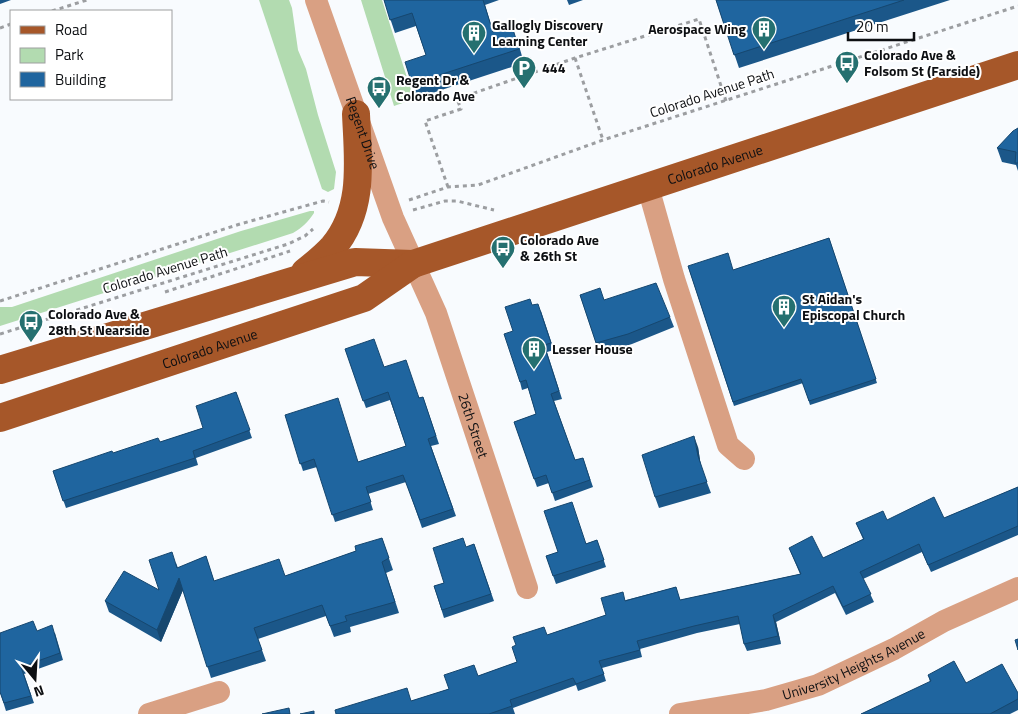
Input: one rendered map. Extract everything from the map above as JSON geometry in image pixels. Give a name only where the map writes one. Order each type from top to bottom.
[{"type":"main road","name":"Colorado Avenue","points":[[0,418],[364,298],[413,264],[1018,65]]},
{"type":"main road","points":[[296,279],[334,246],[342,235],[353,210],[358,173],[356,114]]},
{"type":"main road","name":"Colorado Avenue","points":[[0,370],[355,262],[413,264]]},
{"type":"street","name":"Regent Drive","points":[[316,0],[392,218],[413,264]]},
{"type":"street","points":[[648,187],[674,279],[728,445],[744,459]]},
{"type":"street","name":"26th Street","points":[[413,264],[436,313],[527,588]]},
{"type":"street","name":"University Heights Avenue","points":[[680,714],[766,700],[818,685],[877,657],[944,621],[1018,588]]},
{"type":"street","points":[[149,714],[218,692]]},
{"type":"path","points":[[55,10],[87,0]]},
{"type":"path","name":"Colorado Avenue Path","points":[[414,198],[448,187],[478,184],[603,140],[1018,6]]},
{"type":"path","points":[[448,187],[425,121],[461,109],[457,99],[575,58],[699,19],[726,101]]},
{"type":"path","points":[[575,58],[603,140]]},
{"type":"path","points":[[0,301],[240,224],[323,201],[335,204]]},
{"type":"path","points":[[415,210],[445,201],[457,201],[495,210]]},
{"type":"path","name":"Colorado Avenue Path","points":[[0,334],[288,244],[305,236],[318,225]]},
{"type":"path","points":[[158,294],[297,248]]},
{"type":"green space","points":[[259,0],[289,0],[292,8],[298,50],[306,69],[336,172],[334,189],[328,192],[322,189]]},
{"type":"green space","points":[[361,0],[382,0],[414,99],[394,106]]},
{"type":"green space","points":[[314,211],[314,213],[302,227],[293,233],[0,326],[0,307],[12,307],[241,231]]},
{"type":"building","name":"Gallogly Discovery Learning Center","points":[[384,0],[483,0],[493,32],[512,26],[519,49],[412,84],[405,62],[426,55],[412,13],[390,20]]},
{"type":"building","name":"Aerospace Wing","points":[[716,0],[904,0],[734,55]]},
{"type":"building","points":[[1018,128],[1018,163],[1015,163],[1016,152],[997,148]]},
{"type":"building","name":"St Aidan's Episcopal Church","points":[[829,238],[876,379],[809,401],[801,379],[733,402],[688,266],[728,253],[733,270]]},
{"type":"building","points":[[656,283],[670,317],[628,334],[596,343],[580,295],[600,288],[604,300]]},
{"type":"building","points":[[530,299],[532,305],[538,304],[551,343],[544,345],[559,391],[551,394],[575,460],[583,458],[590,480],[552,493],[546,475],[534,479],[514,422],[536,414],[526,380],[520,382],[504,334],[513,331],[505,307]]},
{"type":"building","points":[[374,339],[384,367],[406,360],[419,398],[423,397],[436,436],[428,439],[453,509],[420,520],[403,475],[366,487],[371,502],[332,515],[314,459],[300,464],[285,415],[338,398],[358,462],[406,446],[388,392],[363,401],[345,349]]},
{"type":"building","points":[[236,392],[250,430],[193,451],[195,458],[63,501],[53,471],[112,451],[113,453],[158,438],[160,442],[203,428],[196,406]]},
{"type":"building","points":[[694,436],[698,456],[707,482],[655,497],[642,455]]},
{"type":"building","points":[[1018,487],[1018,526],[928,565],[919,544],[860,572],[871,594],[843,607],[833,586],[773,615],[778,636],[744,644],[738,616],[637,641],[640,650],[599,661],[604,674],[576,684],[573,678],[510,700],[512,706],[489,714],[336,714],[335,710],[407,688],[411,701],[449,689],[444,675],[474,665],[478,676],[517,662],[512,647],[516,645],[513,637],[544,627],[547,635],[606,615],[601,598],[623,592],[625,601],[676,587],[680,600],[801,574],[789,548],[812,536],[823,558],[864,539],[856,523],[883,511],[887,520],[934,497],[944,518]]},
{"type":"building","points":[[572,502],[586,544],[597,540],[604,560],[553,576],[546,556],[558,552],[544,511]]},
{"type":"building","points":[[382,538],[389,558],[382,562],[395,602],[345,616],[347,621],[330,626],[322,605],[254,628],[262,650],[207,667],[179,578],[157,630],[105,601],[124,571],[159,590],[149,560],[172,552],[177,568],[206,556],[214,581],[279,559],[285,576],[356,551],[355,546]]},
{"type":"building","points":[[463,538],[466,547],[474,544],[491,594],[442,610],[434,586],[444,583],[433,548]]},
{"type":"building","points":[[33,621],[37,631],[52,625],[60,653],[21,667],[31,696],[4,703],[0,692],[0,633]]},
{"type":"building","points":[[1018,639],[1018,650],[1015,640]]},
{"type":"building","points":[[954,661],[966,683],[1002,664],[1018,693],[1018,699],[990,714],[861,714],[931,681],[928,675]]},
{"type":"building","points":[[289,708],[290,714],[262,714]]},
{"type":"building","points":[[314,711],[314,714],[300,714]]},
{"type":"place","name":"Aerospace Wing","points":[[764,50]]},
{"type":"place","name":"Gallogly Discovery Learning Center","points":[[474,54]]},
{"type":"place","name":"Colorado Ave & Folsom St (Farside)","points":[[847,84]]},
{"type":"place","name":"444","points":[[524,89]]},
{"type":"place","name":"Regent Dr & Colorado Ave","points":[[379,109]]},
{"type":"place","name":"Colorado Ave & 26th St","points":[[503,269]]},
{"type":"place","name":"St Aidan's Episcopal Church","points":[[784,328]]},
{"type":"place","name":"Colorado Ave & 28th St Nearside","points":[[31,343]]},
{"type":"place","name":"Lesser House","points":[[534,370]]}]
